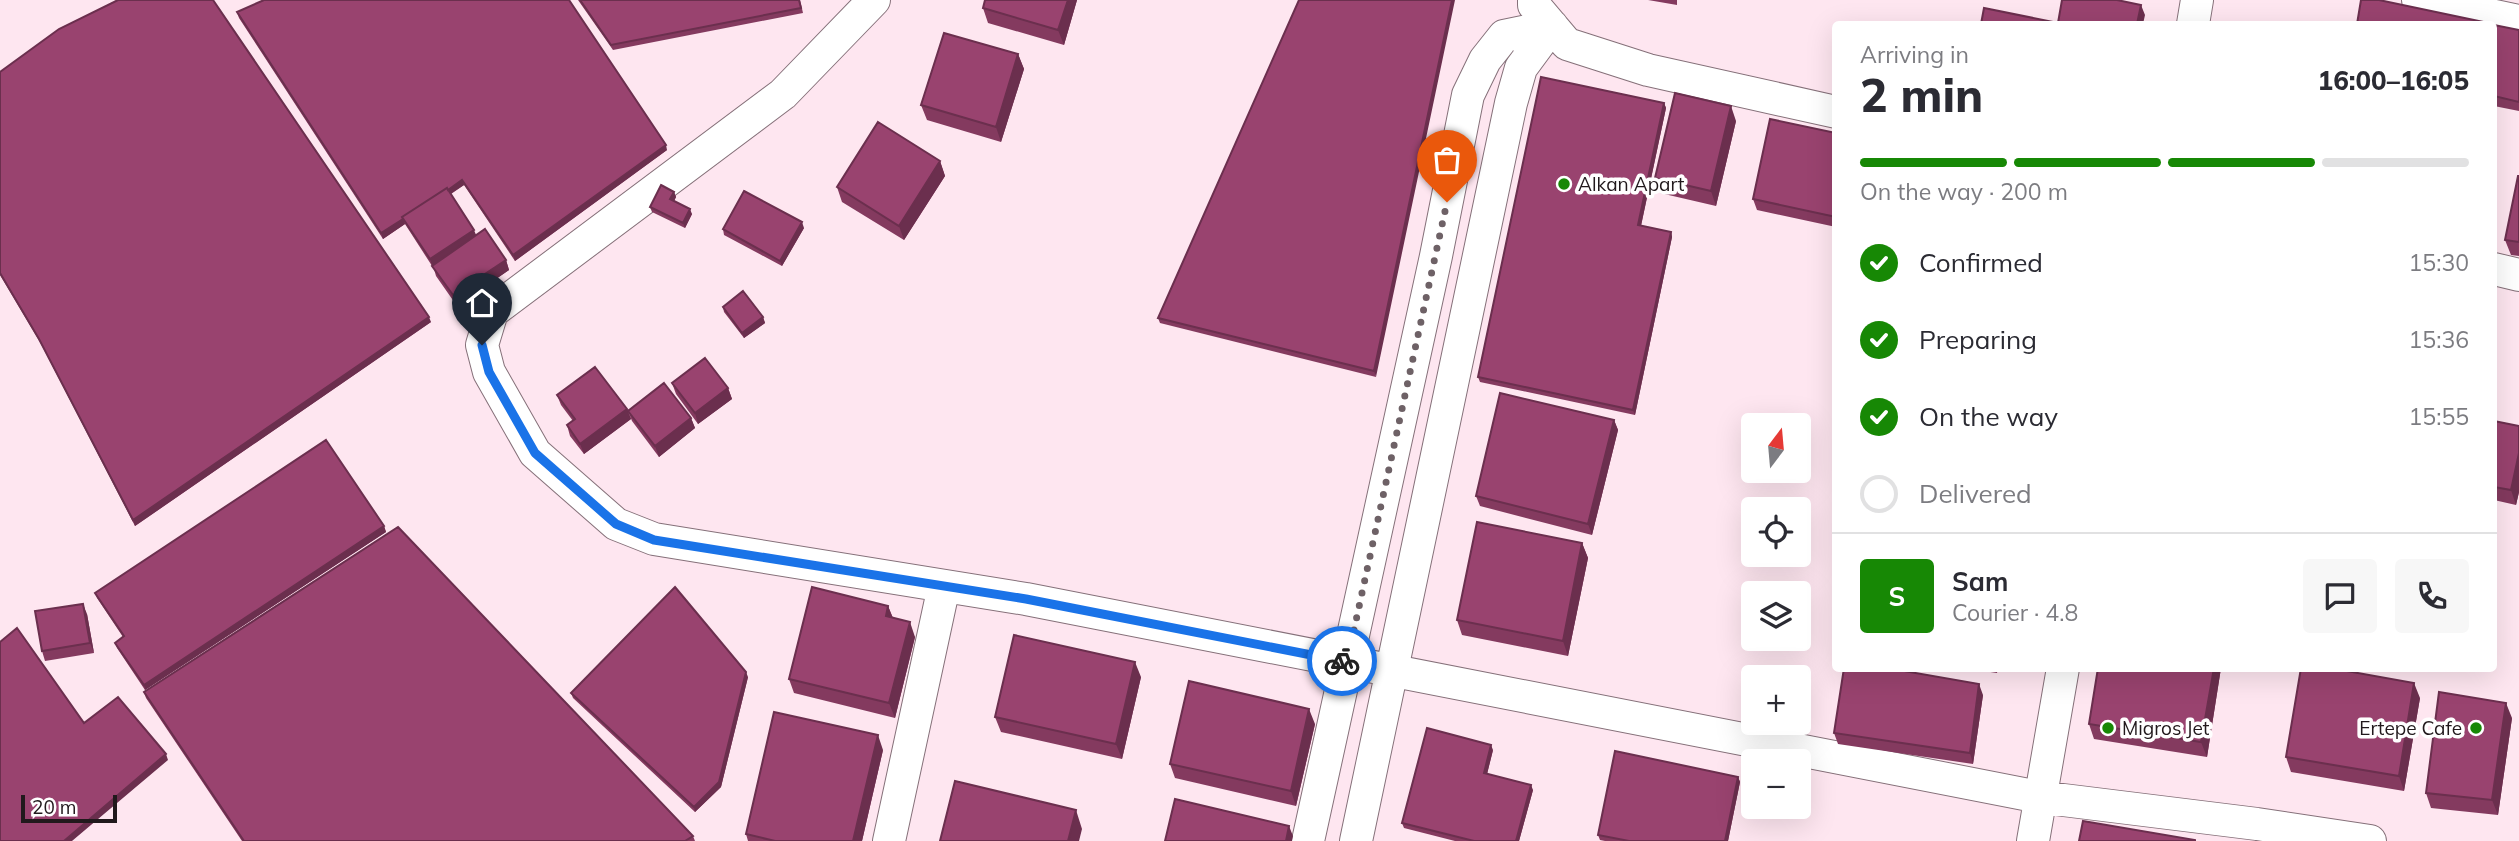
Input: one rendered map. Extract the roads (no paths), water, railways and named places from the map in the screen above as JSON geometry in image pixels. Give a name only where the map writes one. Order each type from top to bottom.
[{"type":"street","points":[[874,0],[783,94],[492,312],[482,345],[489,372],[535,453],[616,524],[654,540],[1026,599],[2039,797],[2256,832],[2370,841]]},
{"type":"street","points":[[1534,0],[1534,5],[1567,44],[1648,70],[1832,111]]},
{"type":"street","points":[[2194,21],[2197,0]]},
{"type":"street","points":[[2418,0],[2519,20]]},
{"type":"street","points":[[1308,841],[1436,256],[1468,95],[1485,60],[1504,36],[1552,26]]},
{"type":"street","points":[[1356,841],[1511,103],[1521,68],[1552,26]]},
{"type":"street","points":[[2497,270],[2519,275]]},
{"type":"street","points":[[889,841],[944,586]]},
{"type":"street","points":[[2033,841],[2062,672]]},
{"type":"place","name":"Alkan Apart","points":[[1564,184]]},
{"type":"place","name":"Migros Jet","points":[[2108,728]]},
{"type":"place","name":"Ertepe Cafe","points":[[2476,728]]}]
